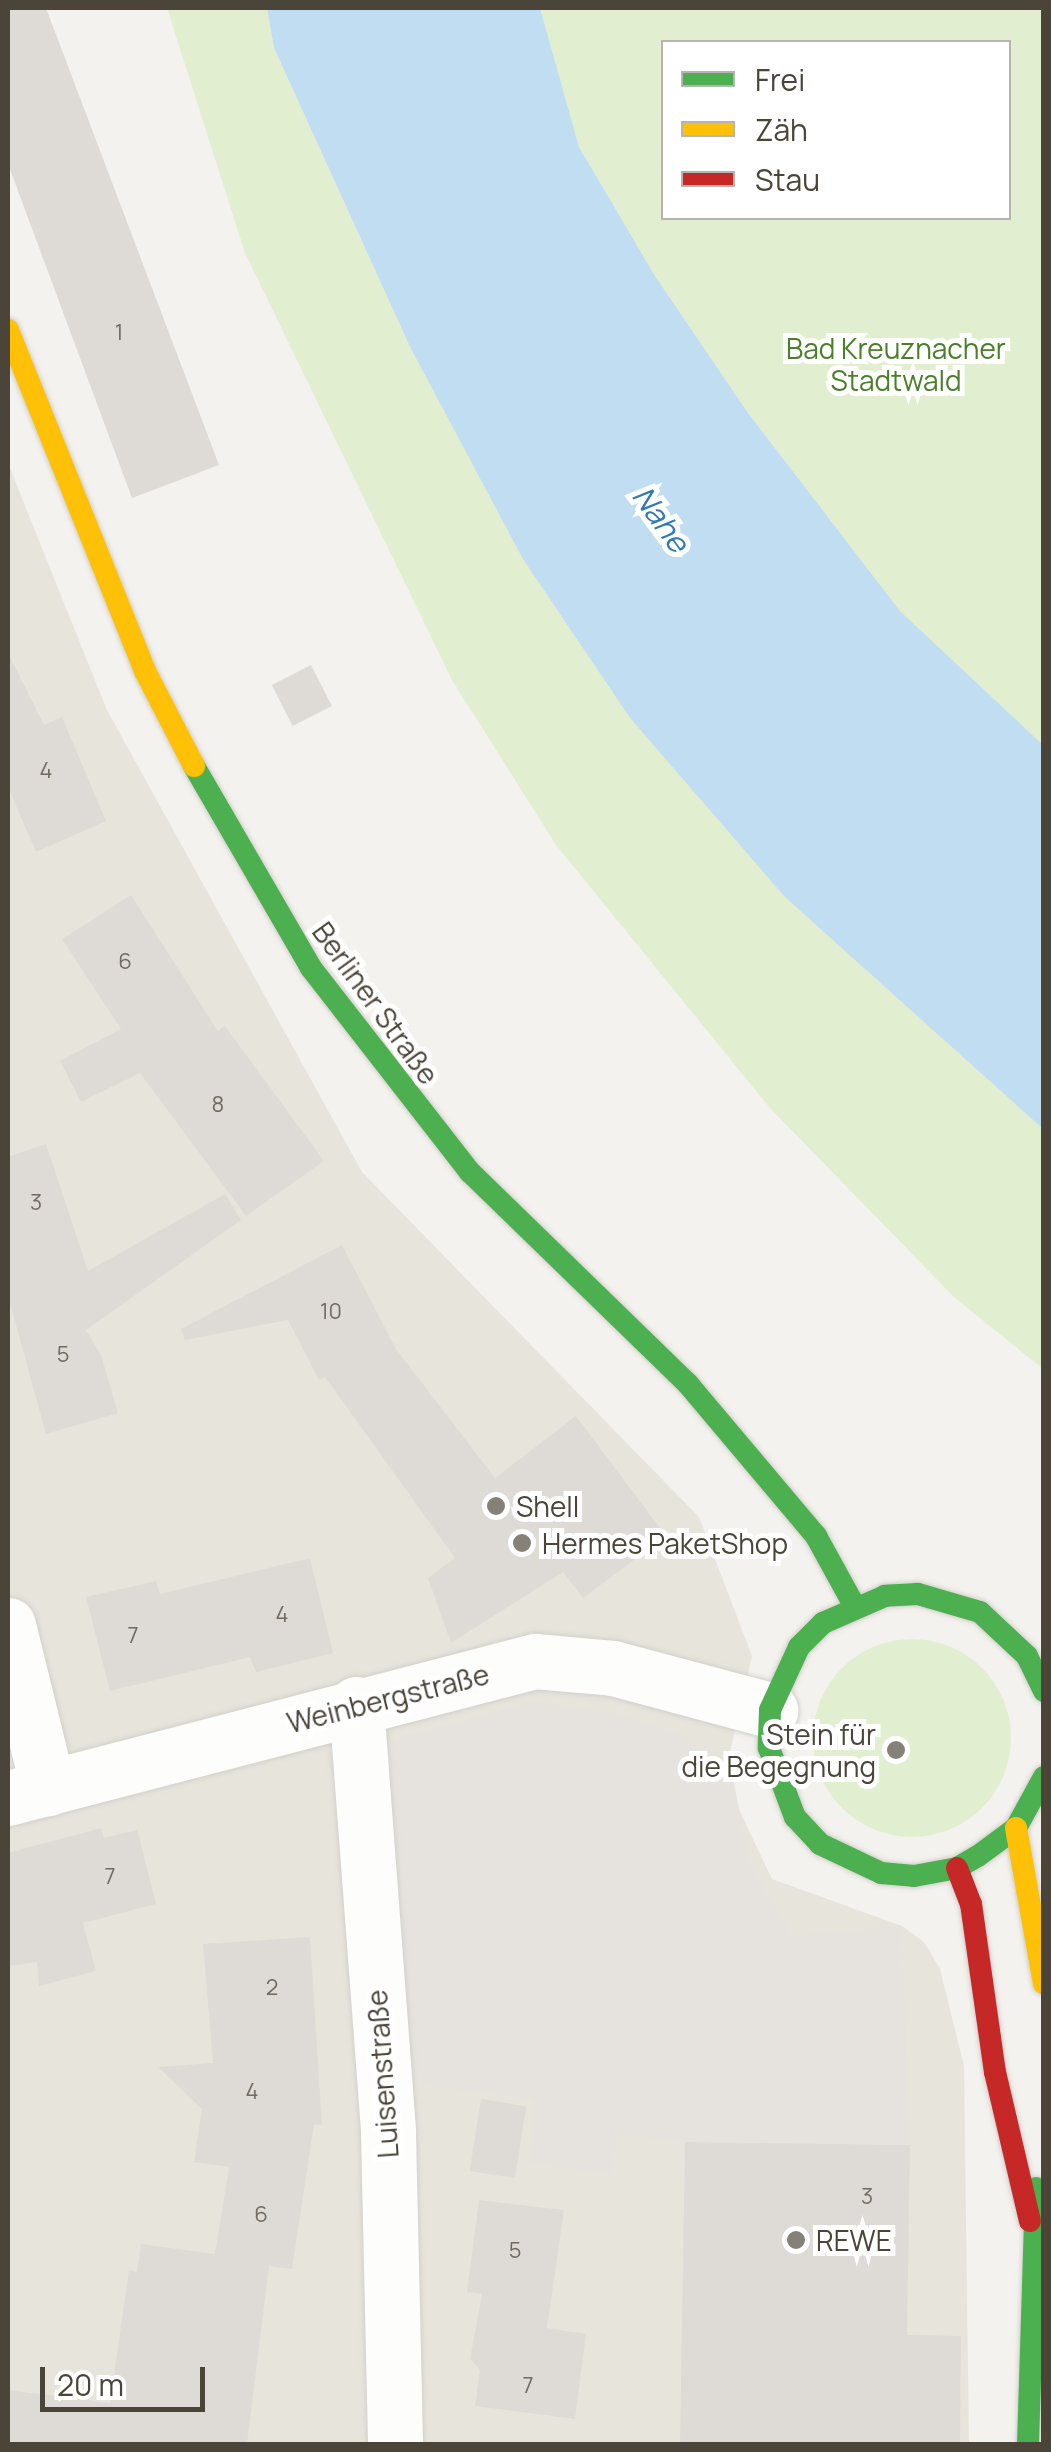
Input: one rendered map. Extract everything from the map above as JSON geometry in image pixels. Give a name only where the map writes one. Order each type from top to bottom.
[{"type":"main road","name":"Berliner Straße","points":[[8,330],[145,670],[219,814],[310,968],[470,1172],[688,1384],[747,1452],[816,1536],[854,1606]]},
{"type":"main road","points":[[1044,1692],[1027,1656],[980,1612],[918,1594],[854,1606],[799,1647],[770,1710],[769,1748],[778,1784],[820,1844],[881,1873],[956,1868],[1016,1828],[1044,1777]]},
{"type":"main road","points":[[1016,1828],[1044,1983]]},
{"type":"main road","points":[[956,1868],[971,1904],[995,2072],[1030,2222]]},
{"type":"main road","points":[[1028,2444],[1030,2222],[1041,2158]]},
{"type":"street","points":[[8,1625],[28,1793]]},
{"type":"street","name":"Weinbergstraße","points":[[28,1793],[356,1704],[566,1658],[770,1710]]},
{"type":"street","name":"Luisenstraße","points":[[356,1704],[388,2133],[395,2444]]},
{"type":"shaded area","points":[[8,463],[107,710],[362,1172],[699,1517],[752,1656],[724,1778],[772,1879],[902,1926],[924,1942],[940,1969],[964,2066],[969,2444],[8,2444]]},
{"type":"shaded area","points":[[531,1702],[612,1713],[679,1734],[732,1772],[749,1863],[793,1936],[902,1926],[910,2145],[685,2142],[618,2134],[612,2175],[529,2163],[534,2099],[414,2084],[389,1741]]},
{"type":"green space","points":[[167,8],[267,8],[274,48],[411,349],[522,556],[630,718],[788,899],[1043,1129],[1043,1369],[954,1297],[770,1108],[556,845],[452,680],[245,253]]},
{"type":"green space","name":"Bad Kreuznacher Stadtwald","points":[[540,8],[1043,8],[1043,745],[900,611],[748,413],[655,276],[579,147]]},
{"type":"green space","points":[[912,1639],[950,1647],[982,1668],[1003,1700],[1011,1738],[1003,1776],[982,1808],[950,1829],[912,1837],[874,1829],[842,1808],[821,1776],[813,1738],[821,1700],[842,1668],[874,1647]]},
{"type":"water","name":"Nahe","points":[[267,8],[540,8],[579,147],[655,276],[748,413],[900,611],[1043,745],[1043,1129],[785,897],[630,718],[523,559],[411,349],[274,48]]},
{"type":"building","points":[[8,8],[46,8],[219,465],[132,498],[8,164]]},
{"type":"building","points":[[8,653],[44,725],[62,717],[106,821],[36,852],[8,787]]},
{"type":"building","points":[[311,665],[332,706],[293,726],[272,685]]},
{"type":"building","points":[[131,895],[218,1031],[225,1026],[324,1161],[246,1216],[140,1073],[81,1102],[60,1061],[121,1029],[62,939]]},
{"type":"building","points":[[46,1144],[88,1271],[225,1194],[241,1220],[86,1330],[101,1355],[118,1413],[46,1434],[8,1296],[8,1157]]},
{"type":"building","points":[[342,1245],[396,1349],[495,1478],[576,1416],[666,1536],[583,1598],[563,1572],[451,1643],[428,1578],[455,1558],[325,1377],[319,1380],[288,1320],[185,1340],[181,1329]]},
{"type":"building","points":[[310,1558],[333,1653],[256,1672],[250,1657],[110,1691],[86,1597],[156,1581],[160,1594]]},
{"type":"building","points":[[101,1828],[104,1838],[137,1830],[156,1904],[83,1923],[96,1971],[39,1986],[37,1962],[8,1966],[8,1853]]},
{"type":"building","points":[[310,1937],[322,2125],[314,2124],[292,2269],[269,2266],[247,2444],[8,2444],[8,2390],[110,2403],[129,2270],[137,2272],[141,2244],[215,2254],[229,2167],[194,2162],[202,2109],[158,2067],[213,2063],[203,1944]]},
{"type":"building","points":[[481,2099],[526,2106],[515,2178],[470,2171]]},
{"type":"building","name":"REWE","points":[[685,2142],[910,2145],[907,2335],[961,2336],[960,2444],[680,2444]]},
{"type":"building","points":[[479,2200],[564,2210],[547,2328],[586,2334],[575,2419],[475,2406],[480,2370],[470,2359],[482,2294],[467,2292]]},
{"type":"traffic: fast","points":[[194,766],[311,968],[470,1172],[688,1384],[816,1536],[854,1605]]},
{"type":"traffic: fast","points":[[1044,1691],[1027,1656],[980,1612],[918,1594],[885,1596],[823,1623],[799,1647],[770,1710],[769,1748],[795,1817],[820,1844],[881,1873],[914,1876],[957,1868],[978,1856],[1016,1828],[1044,1777]]},
{"type":"traffic: fast","points":[[1028,2444],[1036,2188]]},
{"type":"traffic: slow","points":[[8,330],[145,671],[194,766]]},
{"type":"traffic: slow","points":[[1016,1828],[1044,1983]]},
{"type":"traffic: jam","points":[[957,1868],[971,1904],[995,2072],[1030,2221]]},
{"type":"place","name":"Shell","points":[[496,1506]]},
{"type":"place","name":"Hermes PaketShop","points":[[522,1543]]},
{"type":"place","name":"Stein für die Begegnung","points":[[896,1750]]},
{"type":"place","name":"REWE","points":[[796,2240]]}]
